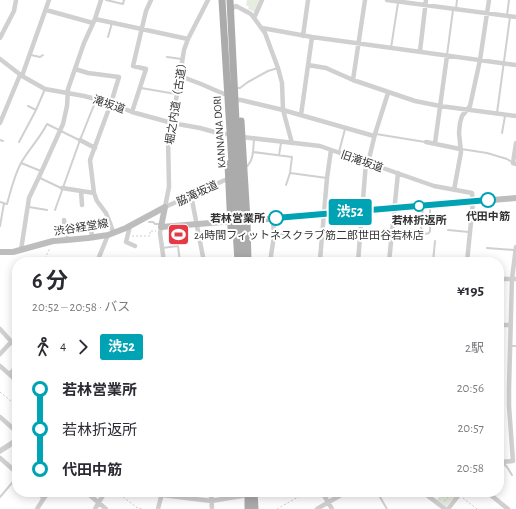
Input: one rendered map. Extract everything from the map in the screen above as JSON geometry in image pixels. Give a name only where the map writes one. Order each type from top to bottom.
[{"type":"main road","name":"KANNANA DORI","points":[[222,0],[243,257]]},
{"type":"main road","name":"KANNANA DORI","points":[[230,0],[234,88],[230,98],[231,137],[238,257]]},
{"type":"main road","points":[[230,98],[226,111],[226,134],[233,257]]},
{"type":"main road","points":[[230,98],[240,115],[244,167],[248,257]]},
{"type":"main road","points":[[165,207],[162,226],[197,225],[232,221],[273,219],[516,198]]},
{"type":"main road","name":"渋谷経堂線","points":[[0,252],[13,252],[53,242],[93,238],[110,234],[126,228],[165,207]]},
{"type":"main road","points":[[248,509],[251,497]]},
{"type":"main road","points":[[253,497],[255,509]]},
{"type":"street","points":[[0,38],[2,30],[14,11],[16,0]]},
{"type":"street","points":[[0,123],[30,55],[49,0]]},
{"type":"street","points":[[21,250],[28,198],[63,124],[67,106],[67,93],[84,43],[94,21],[101,0]]},
{"type":"street","points":[[132,112],[146,69],[133,66],[146,11],[151,0]]},
{"type":"street","name":"堀之内道（古道）","points":[[165,207],[169,187],[168,138],[172,123],[184,50],[208,0]]},
{"type":"street","points":[[254,18],[262,0]]},
{"type":"street","points":[[303,36],[308,0]]},
{"type":"street","points":[[354,80],[365,0]]},
{"type":"street","points":[[387,0],[425,3],[516,18]]},
{"type":"street","points":[[454,190],[461,152],[459,133],[460,123],[462,116],[470,106],[480,60],[488,0]]},
{"type":"street","points":[[420,52],[425,3]]},
{"type":"street","points":[[231,9],[236,6],[247,12],[254,18],[265,33],[282,83],[283,110],[292,143]]},
{"type":"street","points":[[46,10],[188,39]]},
{"type":"street","points":[[262,28],[303,36],[516,65]]},
{"type":"street","points":[[301,115],[312,37]]},
{"type":"street","points":[[435,143],[447,56]]},
{"type":"street","name":"滝坂道","points":[[0,60],[21,76],[45,89],[97,99],[132,112],[172,123],[226,134]]},
{"type":"street","points":[[308,65],[326,68],[388,93],[415,102],[516,116]]},
{"type":"street","points":[[75,69],[88,73],[119,76],[111,104],[90,160],[94,193],[108,218],[110,234],[99,257]]},
{"type":"street","points":[[180,76],[224,94],[230,98],[283,110],[375,135]]},
{"type":"street","points":[[358,257],[367,163],[388,93]]},
{"type":"street","name":"旧滝坂道","points":[[242,137],[320,146],[434,186],[472,193],[473,202]]},
{"type":"street","points":[[80,140],[94,148]]},
{"type":"street","points":[[426,142],[460,149]]},
{"type":"street","points":[[515,163],[516,143]]},
{"type":"street","points":[[320,257],[331,150]]},
{"type":"street","points":[[389,257],[398,173]]},
{"type":"street","name":"脇滝坂道","points":[[165,207],[228,180]]},
{"type":"street","points":[[62,188],[94,193]]},
{"type":"street","points":[[81,191],[82,205]]},
{"type":"street","points":[[191,195],[203,257]]},
{"type":"street","points":[[468,257],[473,202]]},
{"type":"street","points":[[271,257],[274,234],[273,219]]},
{"type":"street","points":[[64,220],[67,240]]},
{"type":"street","points":[[88,221],[93,238]]},
{"type":"street","points":[[130,226],[126,242],[135,246]]},
{"type":"street","points":[[162,226],[160,233],[163,257]]},
{"type":"street","points":[[514,461],[509,406],[513,346],[510,325],[516,247]]},
{"type":"street","points":[[504,325],[510,325]]},
{"type":"street","points":[[0,329],[11,342],[0,354]]},
{"type":"street","points":[[0,366],[10,374],[12,372]]},
{"type":"street","points":[[0,417],[12,428]]},
{"type":"street","points":[[0,451],[12,443]]},
{"type":"street","points":[[0,458],[12,469]]},
{"type":"street","points":[[92,497],[106,509]]},
{"type":"street","points":[[95,509],[102,497]]},
{"type":"street","points":[[158,509],[161,497]]},
{"type":"street","points":[[187,497],[212,501],[232,497]]},
{"type":"street","points":[[212,497],[212,509]]},
{"type":"street","points":[[325,497],[332,509]]},
{"type":"street","points":[[317,509],[338,497]]},
{"type":"street","points":[[430,497],[444,509]]},
{"type":"street","points":[[448,509],[456,497]]},
{"type":"street","points":[[493,497],[508,509]]},
{"type":"street","points":[[37,509],[44,498]]},
{"type":"lane","points":[[106,0],[123,4],[124,0]]},
{"type":"lane","points":[[447,56],[457,0]]},
{"type":"lane","points":[[496,113],[503,64],[509,0]]},
{"type":"lane","points":[[391,48],[400,1]]},
{"type":"lane","points":[[108,37],[112,23]]},
{"type":"lane","points":[[30,55],[40,57],[43,55]]},
{"type":"lane","points":[[167,57],[183,59]]},
{"type":"lane","points":[[234,88],[240,88],[248,82],[278,68]]},
{"type":"lane","points":[[140,88],[177,94]]},
{"type":"lane","points":[[19,142],[45,89]]},
{"type":"lane","points":[[55,210],[80,140],[97,99]]},
{"type":"lane","points":[[28,106],[36,110]]},
{"type":"lane","points":[[502,133],[505,114]]},
{"type":"lane","points":[[0,202],[7,204],[14,179],[21,163],[47,124],[80,140]]},
{"type":"lane","points":[[338,153],[345,128]]},
{"type":"lane","points":[[375,135],[426,142]]},
{"type":"lane","points":[[244,167],[249,165],[251,161],[254,138]]},
{"type":"lane","points":[[0,140],[4,141]]},
{"type":"lane","points":[[279,155],[281,141]]},
{"type":"lane","points":[[460,149],[487,153],[515,163]]},
{"type":"lane","points":[[252,152],[292,157],[290,173],[286,185]]},
{"type":"lane","points":[[21,163],[42,171]]},
{"type":"lane","points":[[290,173],[327,178]]},
{"type":"lane","points":[[39,177],[62,188]]},
{"type":"lane","points":[[0,226],[4,203]]},
{"type":"lane","points":[[423,206],[420,227],[422,232],[427,234],[430,231],[431,205]]},
{"type":"lane","points":[[27,207],[47,210]]},
{"type":"lane","points":[[149,222],[162,226]]},
{"type":"lane","points":[[448,230],[470,232]]},
{"type":"lane","points":[[274,234],[288,234]]},
{"type":"lane","points":[[433,257],[434,241]]},
{"type":"lane","points":[[162,248],[178,246],[179,257]]},
{"type":"lane","points":[[487,248],[516,250]]},
{"type":"lane","points":[[504,464],[512,475]]},
{"type":"lane","points":[[0,497],[12,484]]},
{"type":"lane","points":[[380,497],[387,509]]},
{"type":"path","points":[[127,236],[150,236],[150,231]]},
{"type":"path","points":[[46,257],[52,245]]},
{"type":"path","points":[[0,392],[12,402]]},
{"type":"path","points":[[123,497],[136,507],[142,509]]},
{"type":"path","points":[[277,509],[298,497]]},
{"type":"path","points":[[440,505],[448,497]]},
{"type":"path","points":[[464,497],[477,509]]},
{"type":"shaded area","points":[[247,0],[261,0],[255,12],[248,9],[249,7],[246,5]]},
{"type":"shaded area","points":[[439,497],[454,497],[446,507],[437,500]]},
{"type":"bus line","name":"渋52","points":[[276,218],[488,200]]},
{"type":"place","name":"代田中筋","points":[[488,200]]},
{"type":"place","name":"若林折返所","points":[[419,206]]},
{"type":"place","name":"若林営業所","points":[[276,218]]},
{"type":"place","name":"24時間フィットネスクラブ筋二郎世田谷若林店","points":[[178,235]]}]
